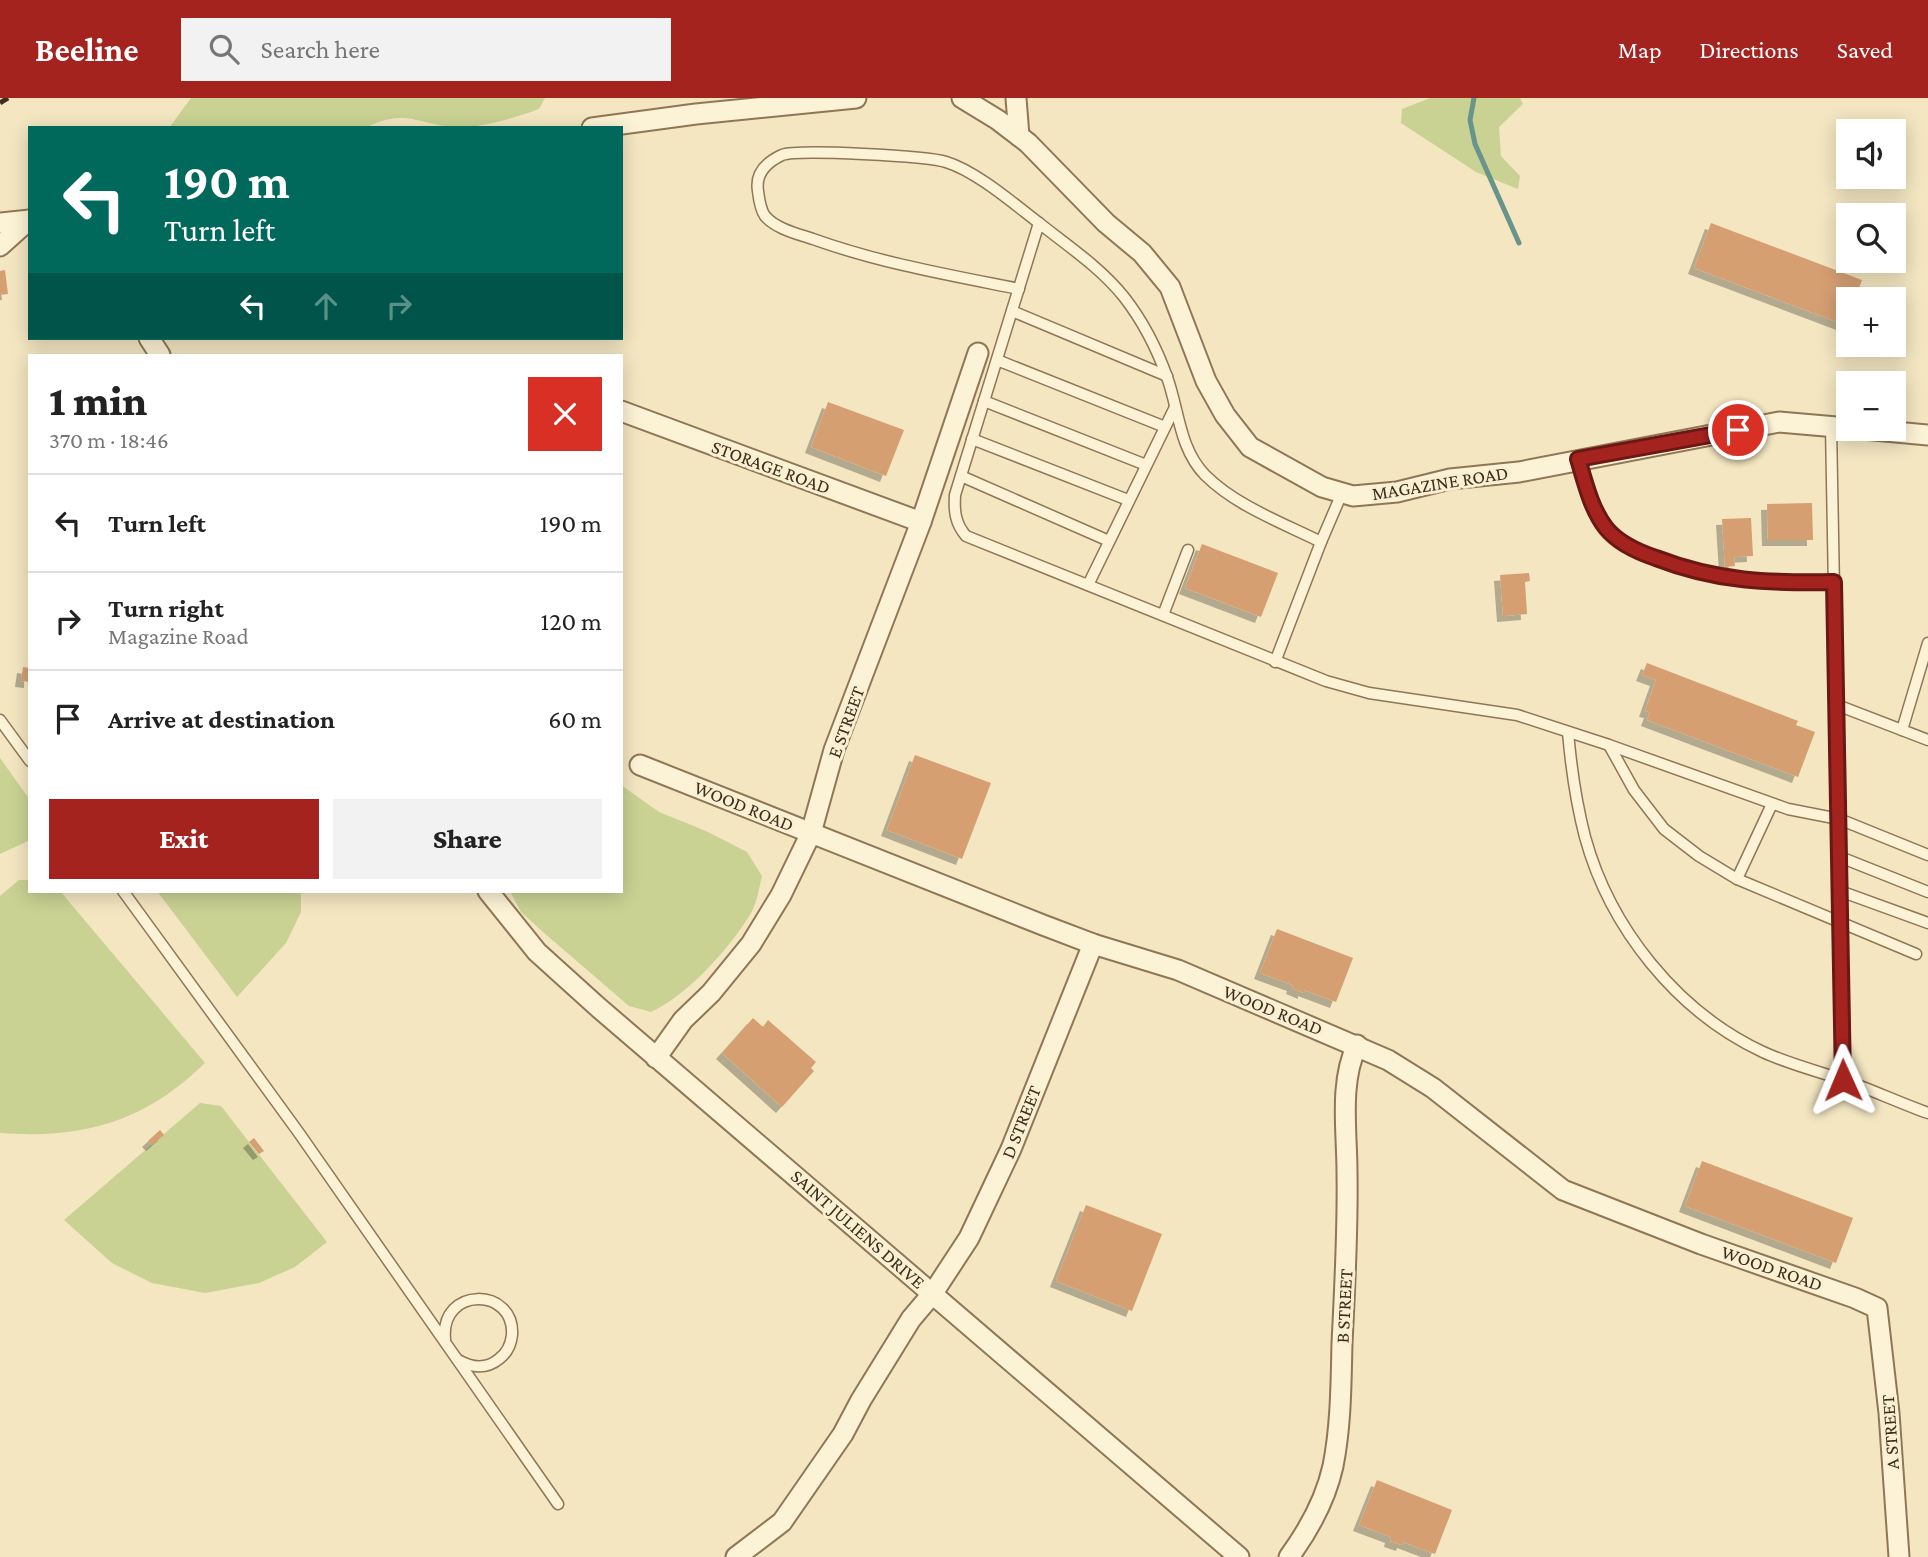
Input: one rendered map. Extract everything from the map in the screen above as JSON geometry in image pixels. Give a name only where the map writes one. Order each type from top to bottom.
[{"type":"street","points":[[607,126],[856,98]]},
{"type":"street","name":"MAGAZINE ROAD","points":[[962,98],[1019,136],[1105,223],[1142,253],[1170,288],[1206,381],[1226,415],[1250,447],[1322,487],[1353,496],[1396,492],[1450,480],[1519,472],[1779,422],[1836,427]]},
{"type":"street","points":[[1016,98],[1019,136]]},
{"type":"street","points":[[0,223],[28,220]]},
{"type":"street","points":[[0,246],[28,221]]},
{"type":"street","name":"E STREET","points":[[656,1058],[683,1020],[711,993],[751,944],[781,895],[811,833],[834,750],[987,356]]},
{"type":"street","name":"STORAGE ROAD","points":[[623,412],[921,522]]},
{"type":"street","points":[[1906,433],[1928,435]]},
{"type":"street","name":"WOOD ROAD","points":[[640,765],[1093,944],[1178,970],[1357,1045],[1388,1059],[1433,1088],[1563,1190],[1877,1308]]},
{"type":"street","name":"SAINT JULIENS DRIVE","points":[[490,893],[537,952],[656,1058],[722,1111],[1239,1557]]},
{"type":"street","name":"D STREET","points":[[736,1557],[782,1522],[843,1433],[911,1319],[933,1293],[969,1238],[1011,1149],[1093,944]]},
{"type":"street","name":"B STREET","points":[[1289,1557],[1310,1523],[1332,1467],[1340,1409],[1348,1235],[1347,1089],[1350,1060],[1357,1045]]},
{"type":"street","name":"A STREET","points":[[1877,1308],[1888,1400],[1899,1557]]},
{"type":"lane","points":[[1019,289],[854,254],[785,229],[765,216],[759,203],[757,184],[761,170],[785,154],[920,157],[947,162],[969,172],[1039,223],[1093,267],[1123,296],[1147,333],[1167,376],[1187,450],[1207,477],[1260,512],[1321,542]]},
{"type":"lane","points":[[1039,223],[1012,311],[987,356],[984,401],[954,495],[954,512],[958,526],[966,536],[1326,681],[1369,693],[1517,715],[1772,804],[1839,819],[1928,855]]},
{"type":"lane","points":[[1012,311],[1167,376]]},
{"type":"lane","points":[[987,356],[1165,427]]},
{"type":"lane","points":[[984,401],[1146,465]]},
{"type":"lane","points":[[1088,584],[1175,407]]},
{"type":"lane","points":[[972,439],[1128,500]]},
{"type":"lane","points":[[1839,441],[1834,582],[1843,1080]]},
{"type":"lane","points":[[1578,459],[1591,502],[1605,527],[1616,538],[1643,553],[1686,569],[1723,578],[1770,583],[1834,582]]},
{"type":"lane","points":[[961,476],[1109,541]]},
{"type":"lane","points":[[1275,662],[1342,493]]},
{"type":"lane","points":[[1163,615],[1188,550]]},
{"type":"lane","points":[[1902,730],[1928,643]]},
{"type":"lane","points":[[1837,705],[1928,740]]},
{"type":"lane","points":[[0,720],[28,758]]},
{"type":"lane","points":[[1568,732],[1573,783],[1585,839],[1600,878],[1620,920],[1643,955],[1676,993],[1723,1030],[1763,1052],[1928,1114]]},
{"type":"lane","points":[[1609,745],[1634,790],[1664,829],[1699,856],[1737,879],[1916,954]]},
{"type":"lane","points":[[1737,879],[1772,804]]},
{"type":"lane","points":[[1840,857],[1928,892]]},
{"type":"lane","points":[[1840,891],[1928,923]]},
{"type":"lane","points":[[124,893],[299,1133],[558,1504]]},
{"type":"lane","points":[[445,1341],[446,1320],[460,1303],[483,1299],[494,1302],[503,1309],[512,1330],[511,1342],[506,1352],[488,1365],[477,1367],[458,1360]]},
{"type":"green space","points":[[191,98],[545,98],[539,109],[474,126],[448,126],[401,118],[370,126],[170,126]]},
{"type":"green space","points":[[1430,98],[1520,98],[1523,104],[1499,127],[1501,156],[1520,176],[1518,189],[1476,172],[1401,123],[1402,109]]},
{"type":"green space","points":[[0,758],[28,797],[28,841],[0,854]]},
{"type":"green space","points":[[623,786],[659,812],[706,831],[747,852],[762,876],[753,909],[732,941],[693,982],[651,1012],[629,1006],[521,912],[511,893],[623,893]]},
{"type":"green space","points":[[19,880],[28,880],[28,893],[62,893],[205,1063],[159,1100],[111,1122],[59,1133],[0,1133],[0,896]]},
{"type":"green space","points":[[159,893],[301,893],[301,912],[286,943],[237,997]]},
{"type":"green space","points":[[200,1103],[221,1106],[327,1242],[295,1267],[259,1283],[205,1293],[152,1283],[112,1263],[64,1220]]},
{"type":"building","points":[[1711,223],[1836,270],[1836,273],[1862,280],[1859,287],[1836,287],[1836,322],[1694,268]]},
{"type":"building","points":[[5,270],[8,294],[0,295],[0,271]]},
{"type":"building","points":[[828,402],[904,430],[886,476],[811,447]]},
{"type":"building","points":[[1812,503],[1813,540],[1768,540],[1767,504]]},
{"type":"building","points":[[1751,518],[1753,556],[1734,557],[1735,566],[1725,567],[1722,519]]},
{"type":"building","points":[[1202,544],[1278,573],[1261,617],[1185,588]]},
{"type":"building","points":[[1529,573],[1530,581],[1525,582],[1527,614],[1503,616],[1500,575]]},
{"type":"building","points":[[1647,663],[1798,721],[1796,725],[1815,732],[1798,777],[1647,720],[1650,712],[1645,711],[1656,680],[1642,675]]},
{"type":"building","points":[[23,667],[28,668],[28,682],[21,681]]},
{"type":"building","points":[[915,755],[991,783],[962,859],[887,830]]},
{"type":"building","points":[[1277,929],[1353,958],[1336,1002],[1304,990],[1304,993],[1292,988],[1293,985],[1260,973]]},
{"type":"building","points":[[753,1018],[763,1027],[768,1020],[816,1062],[811,1068],[814,1071],[782,1107],[722,1053]]},
{"type":"building","points":[[160,1130],[164,1135],[152,1145],[148,1141]]},
{"type":"building","points":[[254,1138],[264,1151],[259,1154],[249,1142]]},
{"type":"building","points":[[1702,1161],[1853,1218],[1836,1263],[1685,1206]]},
{"type":"building","points":[[1086,1205],[1162,1234],[1132,1311],[1056,1281]]},
{"type":"building","points":[[1377,1480],[1452,1510],[1435,1554],[1403,1542],[1402,1545],[1390,1541],[1391,1537],[1359,1525]]},
{"type":"waterway","points":[[1474,98],[1470,120],[1475,144],[1519,243]]},
{"type":"railway","points":[[0,103],[8,98]]},
{"type":"route","points":[[1738,430],[1578,459],[1591,502],[1605,527],[1616,538],[1643,553],[1686,569],[1723,578],[1770,583],[1834,582],[1843,1080]]}]
